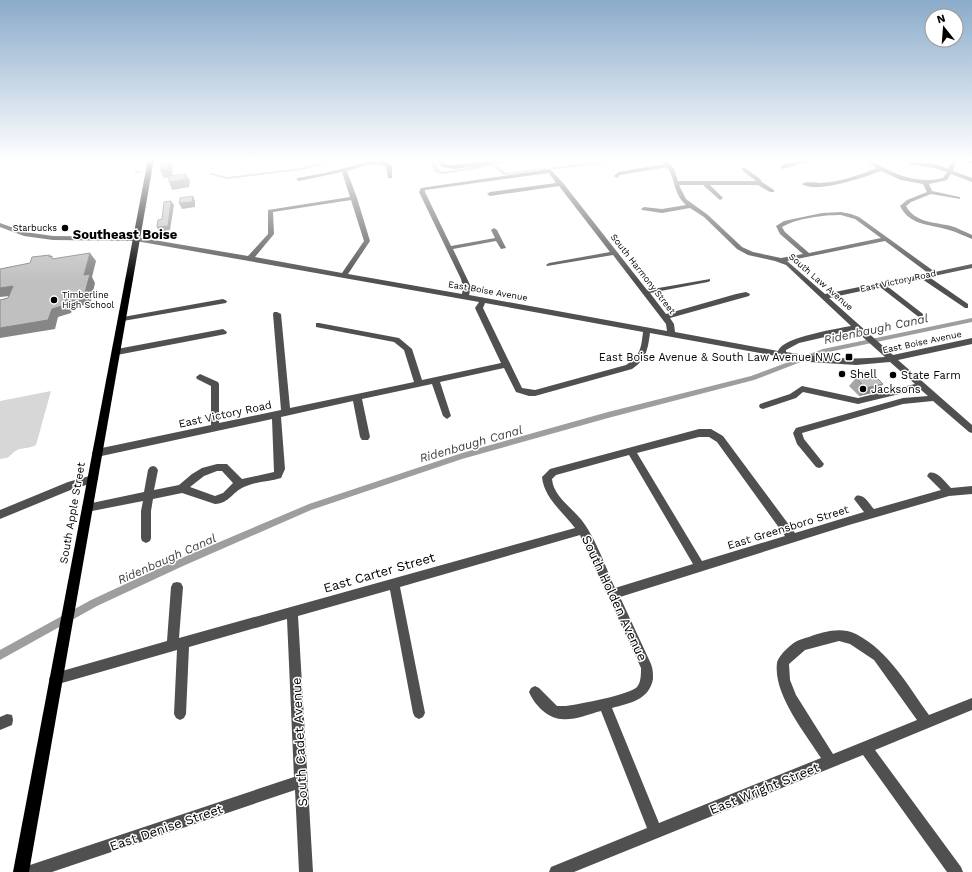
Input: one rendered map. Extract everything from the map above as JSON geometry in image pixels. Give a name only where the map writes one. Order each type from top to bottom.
[{"type":"main road","name":"South Apple Street","points":[[21,872],[55,679],[66,628],[97,453],[123,319],[143,200]]},
{"type":"street","points":[[250,258],[271,234],[270,210],[342,200]]},
{"type":"street","points":[[344,275],[367,241],[355,200]]},
{"type":"street","name":"South Harmony Street","points":[[426,200],[449,248]]},
{"type":"street","name":"South Harmony Street","points":[[573,200],[665,317],[670,324],[671,334]]},
{"type":"street","name":"South Law Avenue","points":[[685,200],[706,216],[742,250],[782,260],[972,430]]},
{"type":"street","points":[[914,200],[906,202],[903,206],[908,214],[920,221],[960,231],[972,237]]},
{"type":"street","points":[[644,209],[662,211],[691,206]]},
{"type":"street","points":[[807,254],[782,233],[779,226],[786,222],[828,214],[848,214],[857,218],[934,274]]},
{"type":"street","name":"East Boise Avenue","points":[[0,225],[24,234],[53,238],[136,240],[250,258],[809,359],[856,362],[893,359],[972,341]]},
{"type":"street","points":[[494,230],[503,248]]},
{"type":"street","points":[[465,296],[467,287],[449,248],[499,239]]},
{"type":"street","points":[[782,260],[886,239]]},
{"type":"street","points":[[549,265],[615,253]]},
{"type":"street","name":"East Victory Road","points":[[824,297],[972,266]]},
{"type":"street","points":[[964,267],[972,273]]},
{"type":"street","points":[[923,276],[965,306]]},
{"type":"street","points":[[646,292],[708,280]]},
{"type":"street","points":[[881,285],[920,316]]},
{"type":"street","points":[[665,317],[691,312],[717,301],[746,294]]},
{"type":"street","points":[[483,300],[479,308],[519,390],[523,392],[535,393],[629,367],[638,362],[644,354],[646,330]]},
{"type":"street","points":[[123,319],[223,301]]},
{"type":"street","points":[[87,508],[182,489],[215,500],[220,500],[226,498],[240,484],[278,474],[280,469],[281,414],[276,314]]},
{"type":"street","points":[[319,325],[396,340],[408,349],[419,384]]},
{"type":"street","points":[[781,354],[783,348],[797,341],[856,327]]},
{"type":"street","points":[[117,352],[223,332]]},
{"type":"street","name":"East Victory Road","points":[[97,453],[506,365]]},
{"type":"street","points":[[200,377],[216,384],[215,428]]},
{"type":"street","points":[[435,381],[447,416]]},
{"type":"street","points":[[763,406],[793,396],[802,389],[858,401],[922,385]]},
{"type":"street","points":[[820,464],[800,441],[797,433],[799,430],[903,401],[936,397]]},
{"type":"street","points":[[357,398],[365,437]]},
{"type":"street","points":[[700,567],[631,451],[699,433],[711,433],[720,439],[793,538]]},
{"type":"street","name":"South Holden Avenue","points":[[536,692],[548,707],[560,713],[572,713],[639,693],[647,681],[647,668],[583,530],[579,523],[551,493],[546,483],[547,477],[553,472],[631,451]]},
{"type":"street","points":[[182,489],[197,474],[213,467],[224,467],[240,484]]},
{"type":"street","points":[[146,538],[146,511],[150,496],[153,470]]},
{"type":"street","points":[[932,476],[949,492]]},
{"type":"street","points":[[0,515],[71,485],[93,479]]},
{"type":"street","name":"East Greensboro Street","points":[[613,594],[793,538],[949,492],[972,490]]},
{"type":"street","points":[[859,499],[872,515]]},
{"type":"street","name":"East Carter Street","points":[[55,679],[583,530]]},
{"type":"street","points":[[394,584],[419,713]]},
{"type":"street","points":[[176,587],[180,714]]},
{"type":"street","name":"South Cadet Avenue","points":[[292,612],[306,872]]},
{"type":"street","points":[[830,761],[791,698],[784,680],[783,662],[801,645],[813,640],[839,635],[853,639],[878,656],[927,722]]},
{"type":"street","points":[[604,704],[656,832]]},
{"type":"street","name":"East Wright Street","points":[[562,871],[972,704]]},
{"type":"street","points":[[865,747],[956,872]]},
{"type":"street","name":"East Denise Street","points":[[30,872],[301,781]]},
{"type":"shaded area","points":[[51,391],[36,445],[16,450],[8,457],[0,459],[0,401]]},
{"type":"building","points":[[180,200],[192,200],[192,202],[179,203]]},
{"type":"building","points":[[171,201],[168,226],[157,227],[158,220],[162,219],[164,202]]},
{"type":"building","name":"Timberline High School","points":[[90,253],[84,275],[90,274],[85,293],[79,296],[66,298],[65,305],[52,309],[48,320],[0,328],[0,300],[8,298],[13,286],[0,288],[0,269],[30,263],[32,257],[50,255],[49,257],[52,256],[52,259]]},
{"type":"building","points":[[873,374],[883,384],[866,388],[856,378]]},
{"type":"waterway","name":"Ridenbaugh Canal","points":[[0,655],[94,603],[180,563],[309,507],[462,456],[608,415],[752,378],[823,351],[972,320]]},
{"type":"place","name":"Starbucks","points":[[65,228]]},
{"type":"place","name":"Timberline High School","points":[[54,300]]},
{"type":"place","name":"East Boise Avenue & South Law Avenue NWC","points":[[849,357]]},
{"type":"place","name":"Shell","points":[[842,374]]},
{"type":"place","name":"State Farm","points":[[893,375]]},
{"type":"place","name":"Jacksons","points":[[863,389]]},
{"type":"district","name":"Southeast Boise","points":[[125,234]]}]
